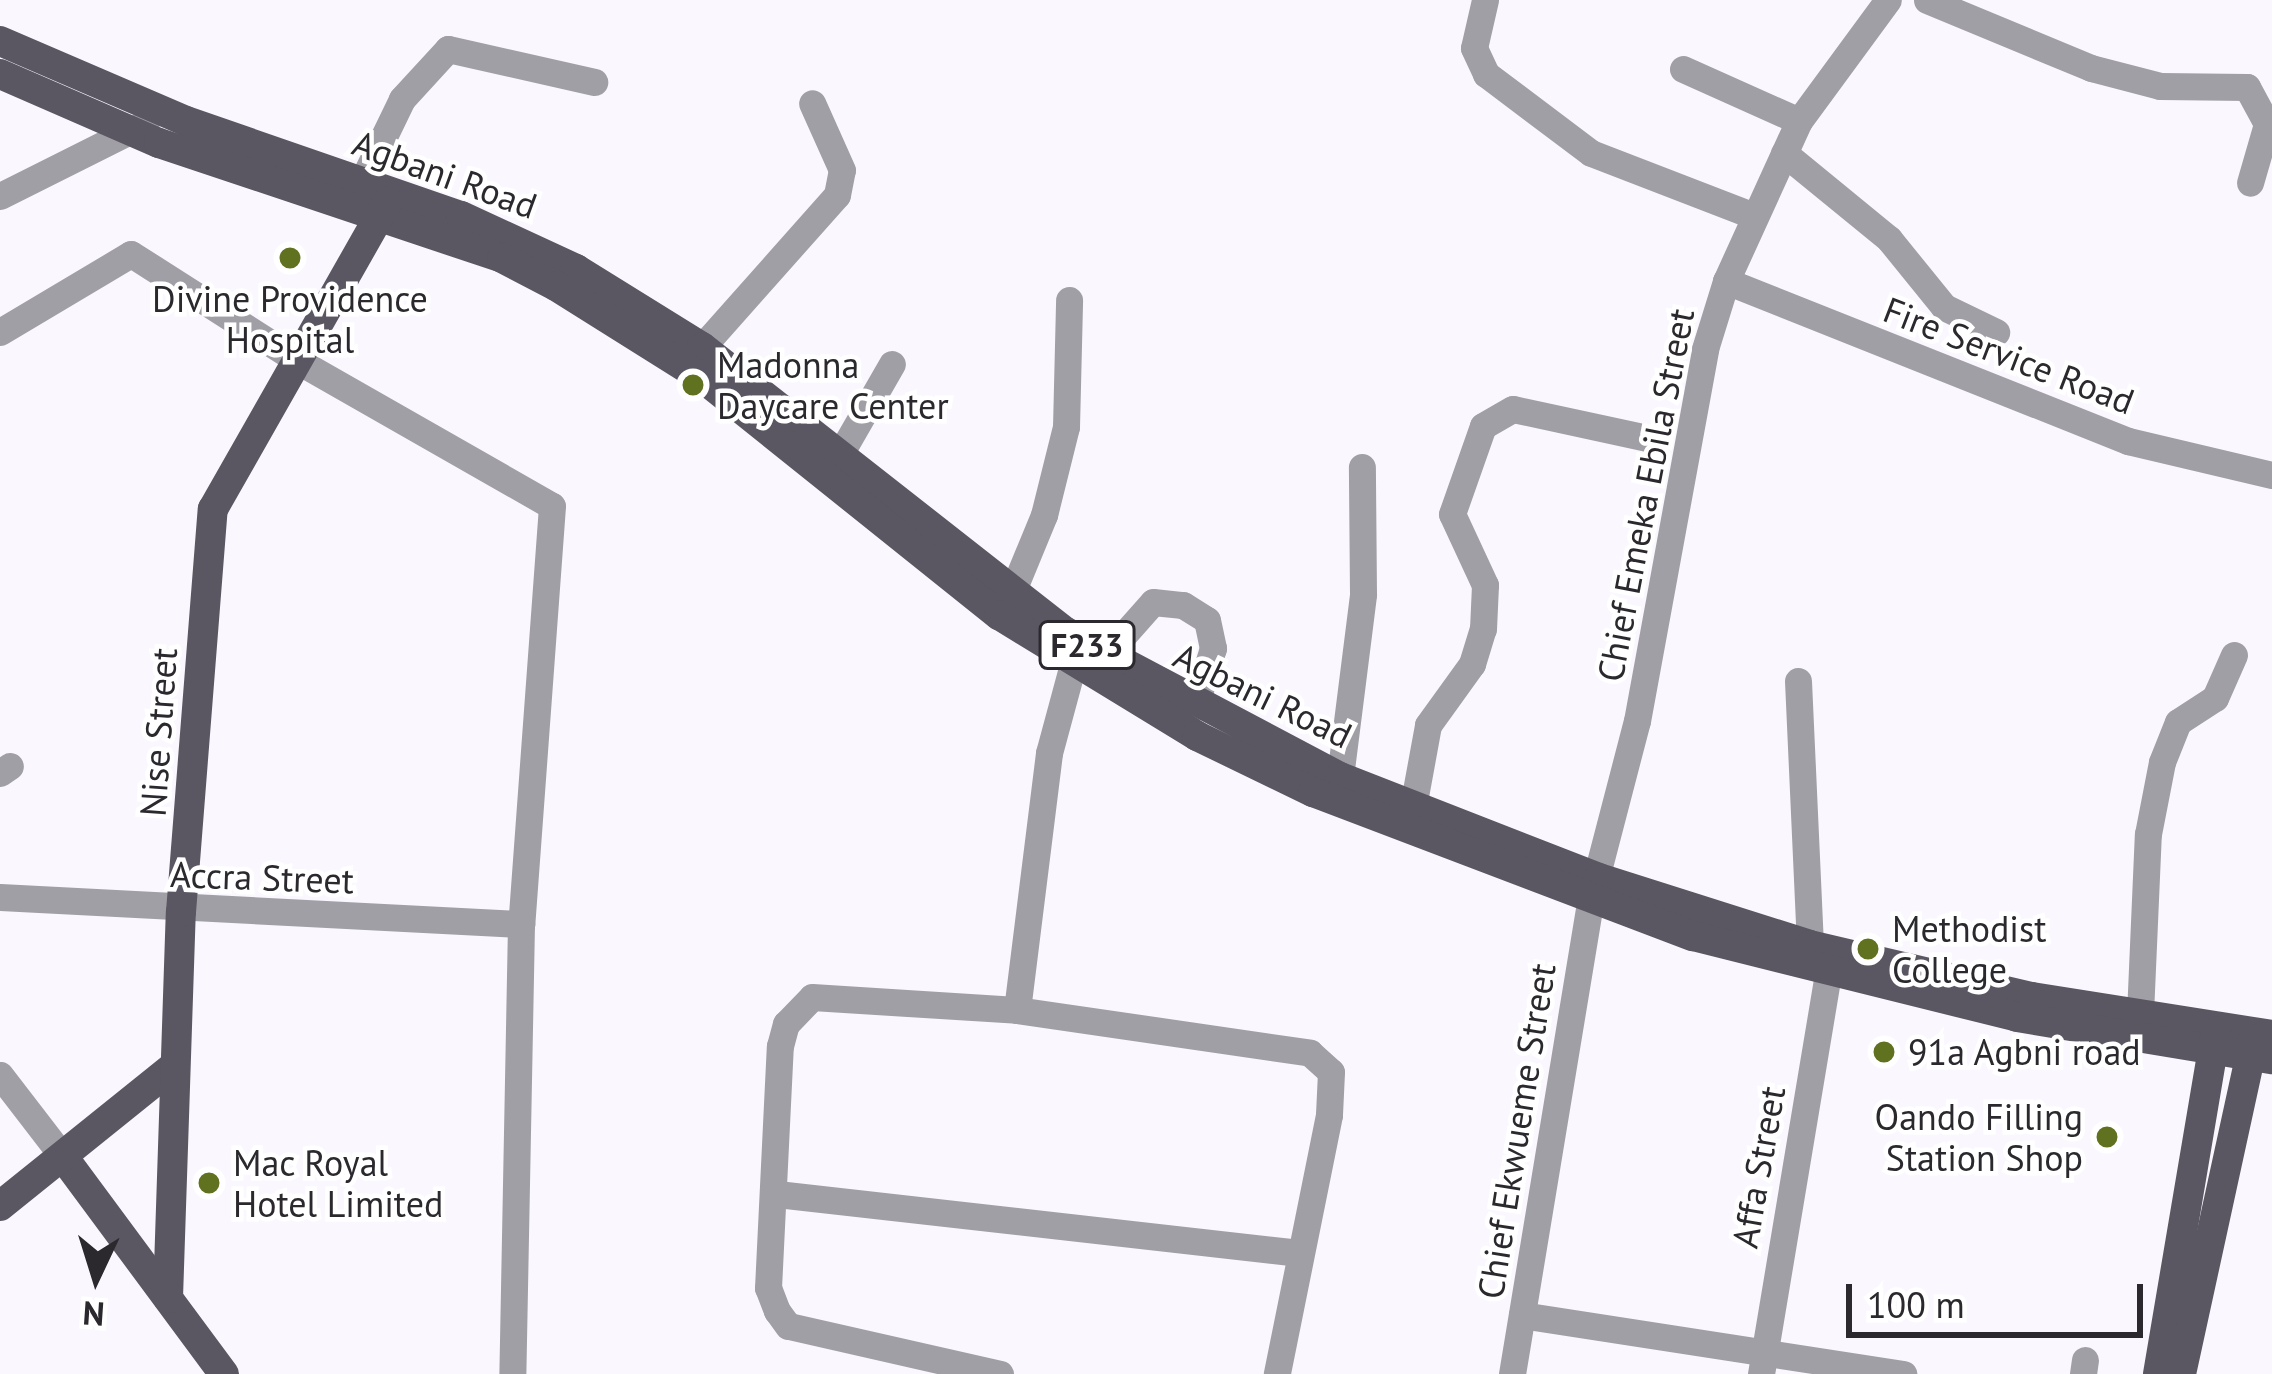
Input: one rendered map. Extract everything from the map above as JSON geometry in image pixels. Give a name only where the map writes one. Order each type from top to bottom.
[{"type":"main road","name":"Agbani Road","points":[[0,41],[160,111],[361,184],[386,204],[502,258],[648,340],[1073,664],[1313,792],[1828,973],[2017,1017],[2262,1045]]},
{"type":"main road","name":"Agbani Road","points":[[0,74],[134,133],[540,251],[702,347],[1011,596],[1105,656],[1340,777],[1594,890],[1810,945],[2140,1014],[2215,1038]]},
{"type":"main road","name":"Nise Street","points":[[168,1298],[181,912],[213,509],[386,204]]},
{"type":"main road","points":[[2158,1374],[2215,1038]]},
{"type":"main road","points":[[2181,1374],[2262,1045]]},
{"type":"main road","points":[[0,1206],[173,1067]]},
{"type":"main road","points":[[64,1158],[224,1374]]},
{"type":"street","points":[[1485,0],[1474,48],[1486,74],[1591,153],[1754,215]]},
{"type":"street","name":"Chief Emeka Ebila Street","points":[[1594,890],[1706,349],[1726,281],[1799,121],[1888,0]]},
{"type":"street","points":[[1927,0],[2009,40],[2114,74],[2160,86],[2247,87],[2266,124],[2250,183]]},
{"type":"street","points":[[361,184],[402,99],[448,49],[594,82]]},
{"type":"street","points":[[1683,69],[1719,78],[1799,121]]},
{"type":"street","points":[[702,347],[837,195],[842,170],[812,103]]},
{"type":"street","points":[[0,196],[53,164],[134,133],[160,111]]},
{"type":"street","points":[[1784,153],[1889,239],[1944,307],[1996,332]]},
{"type":"street","points":[[0,332],[131,254],[298,361],[552,506],[521,924],[512,1374]]},
{"type":"street","name":"Fire Service Road","points":[[1726,281],[2128,441],[2272,475]]},
{"type":"street","points":[[1011,596],[1044,515],[1066,427],[1069,300]]},
{"type":"street","points":[[839,456],[892,364]]},
{"type":"street","points":[[1413,807],[1428,725],[1472,664],[1483,629],[1485,584],[1452,514],[1483,426],[1514,409],[1652,439]]},
{"type":"street","points":[[1340,777],[1364,594],[1362,466]]},
{"type":"street","points":[[1105,656],[1153,602],[1183,604],[1207,620],[1213,648],[1195,706]]},
{"type":"street","points":[[2140,1014],[2149,833],[2162,762],[2178,722],[2215,698],[2234,656]]},
{"type":"street","points":[[1017,1010],[1049,753],[1073,664]]},
{"type":"street","points":[[1798,681],[1810,945]]},
{"type":"street","name":"Chief Ekwueme Street","points":[[1512,1374],[1594,890]]},
{"type":"street","name":"Accra Street","points":[[0,897],[181,912],[521,924]]},
{"type":"street","name":"Affa Street","points":[[1762,1364],[1828,973]]},
{"type":"street","points":[[1000,1374],[788,1326],[768,1288],[777,1194],[780,1046],[786,1024],[812,997],[1017,1010],[1310,1053],[1330,1072],[1329,1115],[1277,1374]]},
{"type":"street","points":[[0,1075],[64,1158]]},
{"type":"street","points":[[777,1194],[1300,1253]]},
{"type":"street","points":[[1522,1315],[1762,1364],[1903,1374]]},
{"type":"place","name":"Divine Providence Hospital","points":[[290,258]]},
{"type":"place","name":"Madonna Daycare Center","points":[[693,385]]},
{"type":"place","name":"Methodist College","points":[[1868,949]]},
{"type":"place","name":"91a Agbni road","points":[[1884,1052]]},
{"type":"place","name":"Oando Filling Station Shop","points":[[2107,1137]]},
{"type":"place","name":"Mac Royal Hotel Limited","points":[[209,1183]]}]
